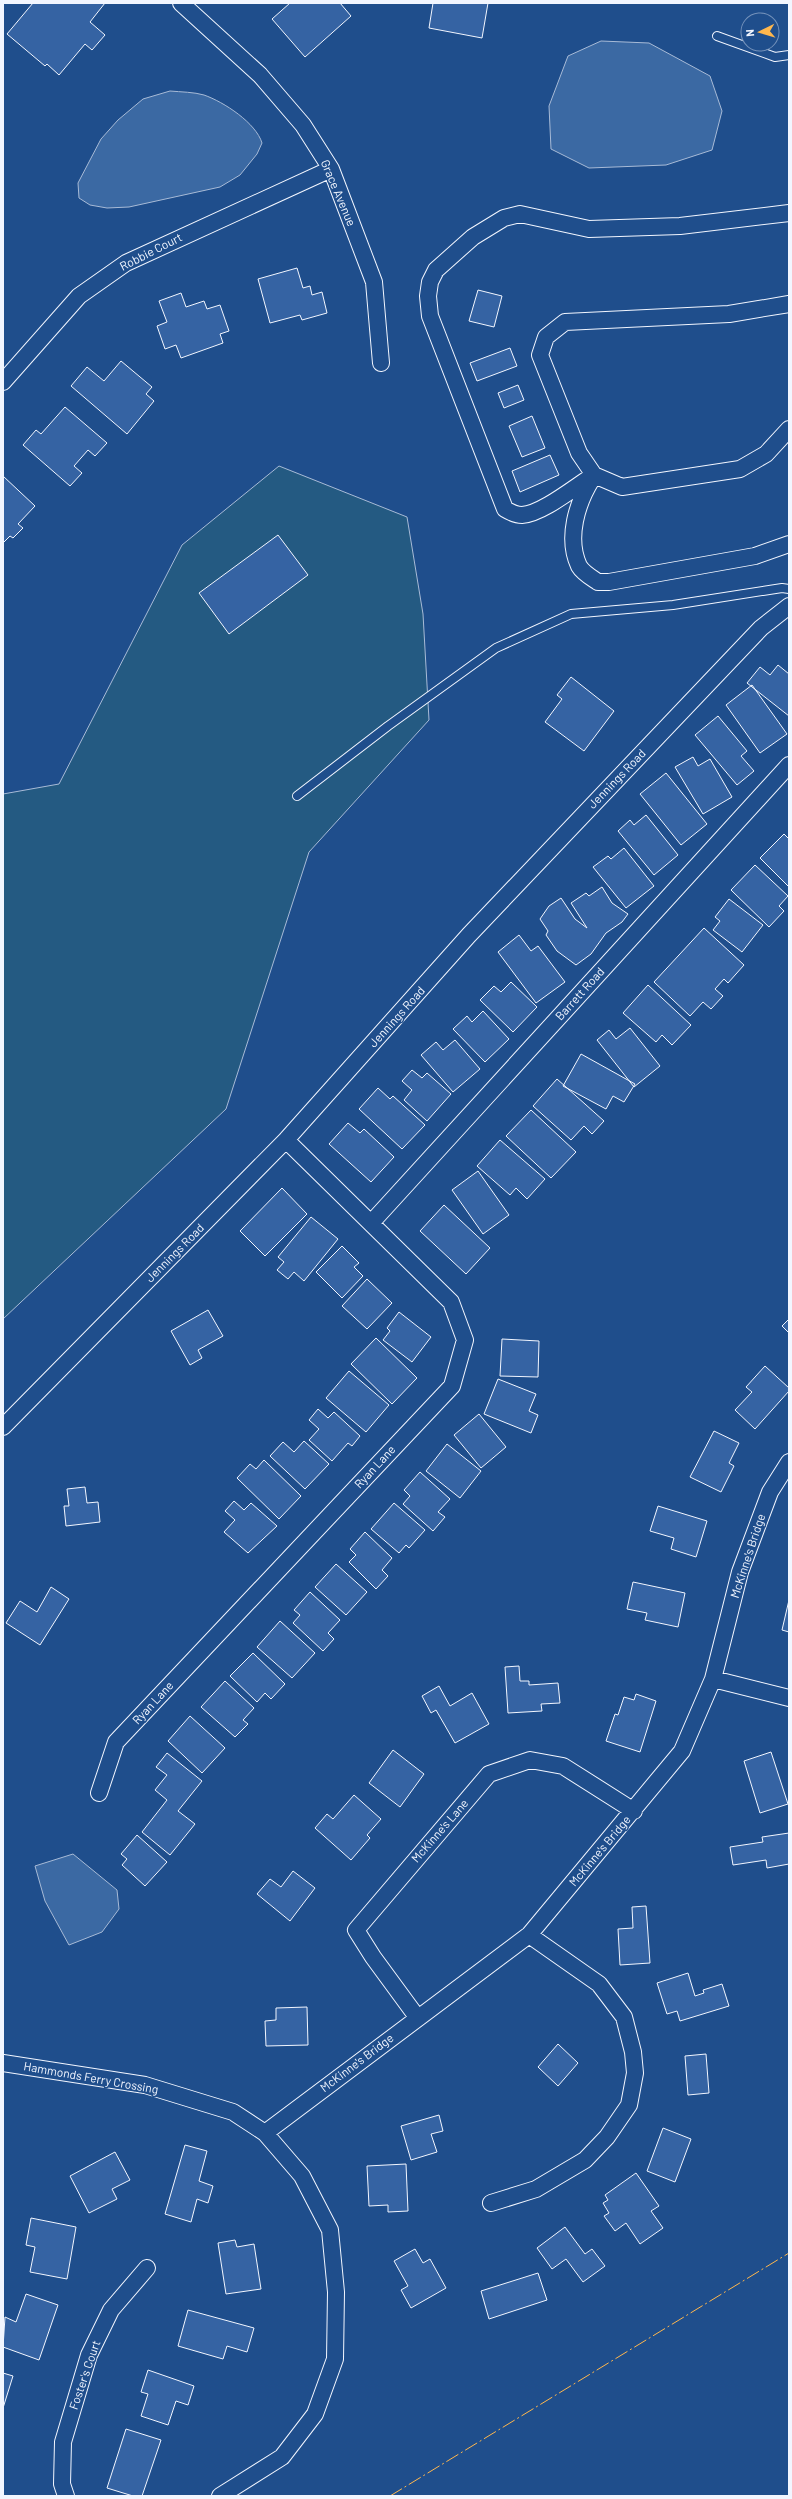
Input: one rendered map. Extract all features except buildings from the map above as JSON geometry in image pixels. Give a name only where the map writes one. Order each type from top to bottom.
[{"type":"street","name":"Grace Avenue","points":[[181,3],[260,75],[303,125],[331,169],[374,282],[381,363]]},
{"type":"street","name":"Robbie Court","points":[[3,382],[79,296],[126,263],[331,169]]},
{"type":"street","points":[[594,476],[537,511],[522,515],[511,513],[504,509],[430,316],[428,296],[430,282],[436,270],[489,225],[520,214],[589,229],[680,226],[789,213]]},
{"type":"street","points":[[789,304],[729,314],[565,322],[546,338],[540,355],[579,453],[594,476],[622,487],[740,469],[766,454],[789,428]]},
{"type":"street","points":[[594,476],[582,495],[575,520],[575,549],[580,566],[598,582],[609,582],[756,556],[789,544]]},
{"type":"street","name":"Jennings Road","points":[[3,1427],[286,1140],[469,935],[761,628],[789,606]]},
{"type":"street","name":"Barrett Road","points":[[372,1222],[789,765]]},
{"type":"street","name":"Ryan Lane","points":[[99,1792],[116,1742],[452,1386],[465,1340],[451,1302],[372,1222],[286,1140]]},
{"type":"street","name":"McKinne's Bridge","points":[[265,2133],[417,2017],[529,1935],[682,1752],[713,1679],[740,1572],[770,1492],[789,1462]]},
{"type":"street","points":[[713,1679],[789,1698]]},
{"type":"street","name":"McKinne's Lane","points":[[417,2017],[372,1957],[356,1930],[489,1774],[530,1760],[563,1766],[634,1811]]},
{"type":"street","points":[[491,2203],[536,2189],[586,2160],[607,2137],[629,2105],[635,2073],[633,2052],[624,2017],[599,1984],[529,1935]]},
{"type":"street","name":"Hammonds Ferry Crossing","points":[[3,2063],[145,2084],[232,2112],[265,2133],[302,2176],[330,2230],[336,2292],[335,2359],[315,2414],[282,2457],[220,2496]]},
{"type":"street","name":"Foster's Court","points":[[66,2496],[62,2484],[63,2442],[89,2355],[111,2310],[147,2268]]},
{"type":"lane","points":[[717,36],[775,57],[789,54]]},
{"type":"lane","points":[[297,796],[388,726],[496,648],[571,614],[673,605],[782,588],[789,589]]},
{"type":"shaded area","points":[[601,41],[649,43],[710,76],[722,111],[712,150],[666,165],[589,168],[551,149],[549,106],[568,56]]},
{"type":"shaded area","points":[[170,91],[196,93],[212,98],[238,114],[259,135],[262,143],[257,154],[240,175],[220,187],[129,207],[107,208],[90,205],[79,198],[78,183],[101,139],[118,120],[143,99]]},
{"type":"shaded area","points":[[279,466],[407,517],[423,614],[429,720],[309,852],[226,1109],[3,1319],[3,794],[59,784],[182,545]]},
{"type":"shaded area","points":[[73,1854],[117,1890],[119,1909],[102,1932],[69,1945],[45,1901],[35,1866]]},
{"type":"power","points":[[390,2496],[789,2253]]}]
